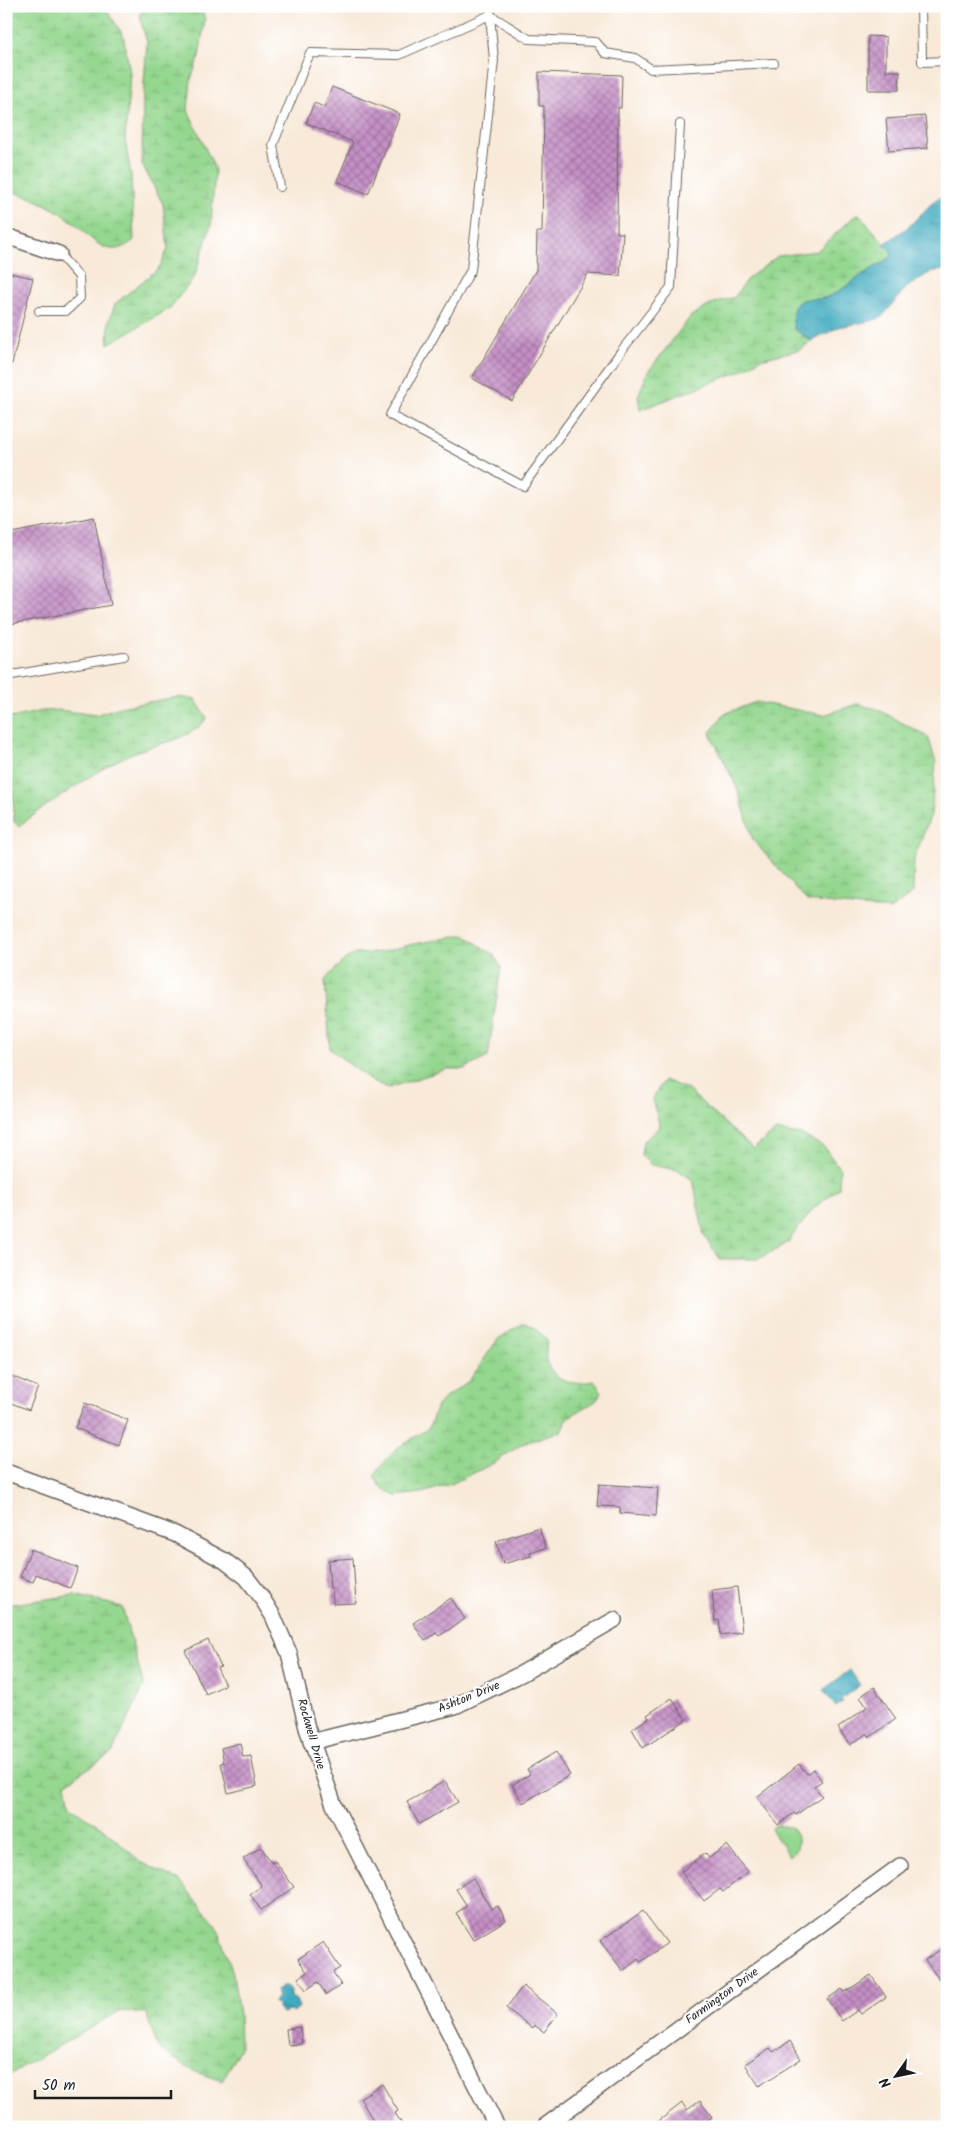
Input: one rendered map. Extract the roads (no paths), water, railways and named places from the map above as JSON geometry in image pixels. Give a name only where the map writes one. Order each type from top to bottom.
[{"type":"street","points":[[6,236],[59,254]]},
{"type":"street","name":"Rockwell Drive","points":[[6,1472],[175,1534],[225,1561],[246,1577],[260,1595],[284,1640],[311,1742],[343,1825],[497,2127]]},
{"type":"street","name":"Ashton Drive","points":[[311,1742],[455,1706],[521,1674],[614,1620]]},
{"type":"street","name":"Farmington Drive","points":[[544,2127],[900,1866]]},
{"type":"lane","points":[[491,6],[494,60],[471,270],[390,415],[523,486],[622,350],[672,287],[680,124]]},
{"type":"lane","points":[[921,6],[922,62],[947,61]]},
{"type":"lane","points":[[490,15],[529,39],[596,42],[605,53],[635,58],[651,69],[774,63]]},
{"type":"lane","points":[[280,187],[273,145],[310,53],[399,55],[490,15]]},
{"type":"lane","points":[[39,311],[66,311],[80,298],[79,277],[59,254]]},
{"type":"lane","points":[[6,676],[124,656]]},
{"type":"water","points":[[947,194],[947,269],[931,272],[907,287],[882,317],[839,327],[812,341],[794,329],[793,312],[798,303],[804,300],[831,296],[886,261],[892,256],[891,251],[884,244],[908,227],[935,200]]},
{"type":"water","points":[[850,1670],[860,1685],[841,1699],[843,1702],[836,1707],[823,1690]]},
{"type":"water","points":[[282,1986],[287,1986],[291,1990],[291,1997],[296,2000],[299,2007],[294,2013],[290,2011],[282,2013],[274,2002],[278,1998],[276,1990]]}]
